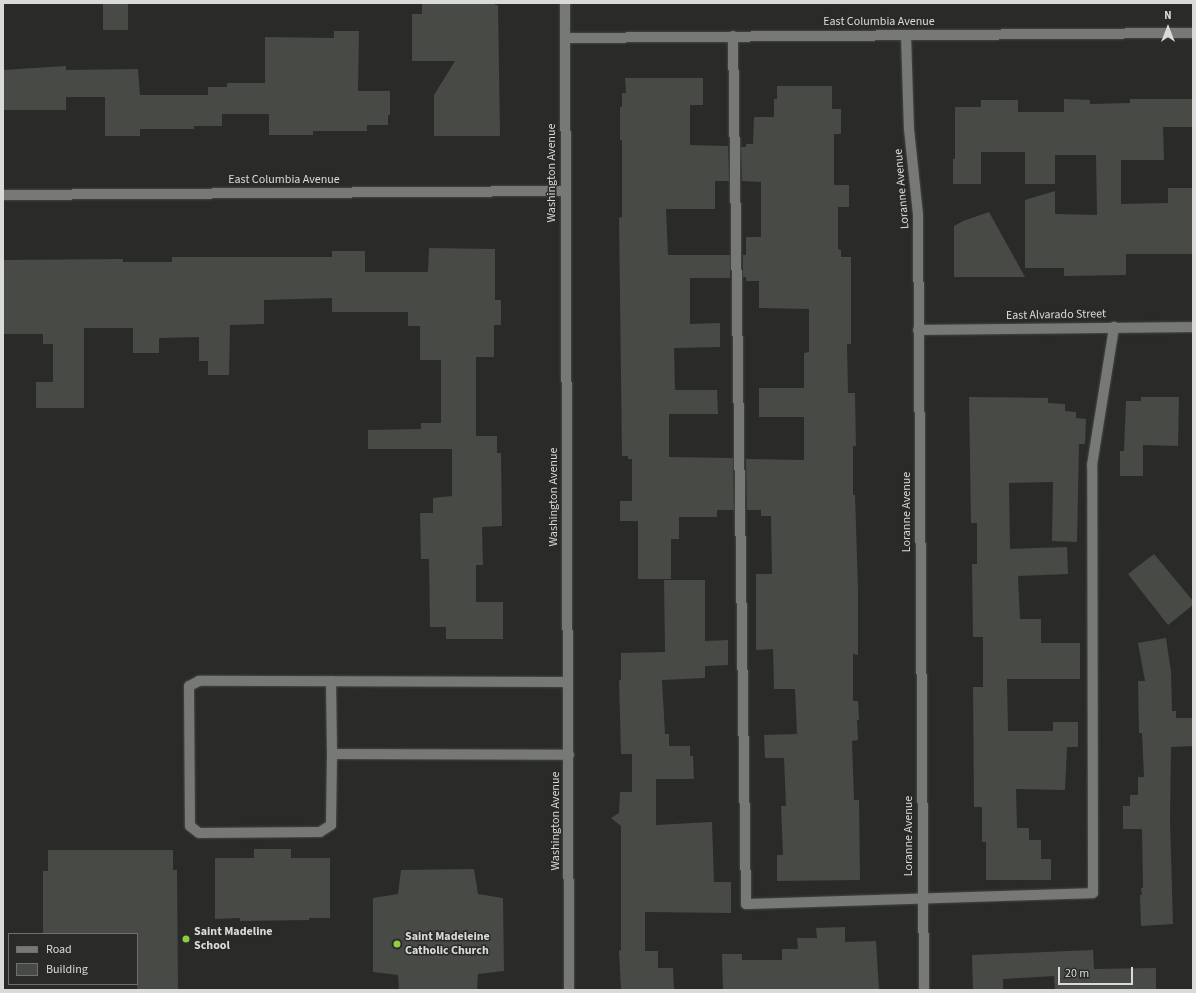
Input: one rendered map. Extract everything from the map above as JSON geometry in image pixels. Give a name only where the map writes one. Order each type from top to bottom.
[{"type":"street","name":"Washington Avenue","points":[[565,3],[569,990]]},
{"type":"street","name":"East Columbia Avenue","points":[[565,38],[1193,33]]},
{"type":"street","name":"Loranne Avenue","points":[[906,35],[910,129],[918,215],[924,990]]},
{"type":"street","points":[[732,36],[746,904],[1093,893],[1092,466],[1114,327]]},
{"type":"street","name":"East Columbia Avenue","points":[[3,195],[565,191]]},
{"type":"street","name":"East Alvarado Street","points":[[918,330],[1193,327]]},
{"type":"street","points":[[331,681],[331,825],[320,832],[199,833],[190,826],[189,686],[198,681],[331,681],[568,682]]},
{"type":"street","points":[[332,754],[569,755]]},
{"type":"building","points":[[103,3],[128,3],[128,30],[103,30]]},
{"type":"building","points":[[422,3],[495,3],[495,5],[498,5],[500,136],[434,136],[434,95],[455,61],[412,61],[412,14],[422,14]]},
{"type":"building","points":[[334,31],[359,31],[358,91],[390,91],[390,115],[388,115],[388,125],[367,125],[367,131],[313,131],[313,135],[269,135],[269,114],[222,114],[222,126],[194,126],[194,129],[140,129],[140,136],[105,136],[105,97],[66,97],[66,110],[3,110],[3,70],[66,66],[66,70],[138,69],[140,95],[208,95],[208,87],[227,87],[227,83],[265,83],[265,37],[334,38]]},
{"type":"building","points":[[625,78],[703,78],[703,105],[690,105],[690,145],[728,146],[729,181],[715,181],[715,209],[666,209],[668,255],[730,255],[730,278],[690,278],[690,324],[720,323],[720,347],[674,348],[675,390],[717,390],[718,414],[669,414],[669,457],[733,458],[734,510],[717,510],[717,517],[679,517],[679,539],[671,539],[671,579],[638,579],[638,521],[620,521],[620,501],[632,501],[632,459],[628,459],[628,456],[622,456],[619,218],[622,217],[622,140],[620,140],[620,107],[622,107],[622,93],[626,93]]},
{"type":"building","points":[[777,86],[832,86],[832,109],[841,109],[841,134],[834,134],[834,185],[849,185],[849,207],[838,207],[838,249],[841,250],[841,257],[851,257],[851,344],[847,344],[848,393],[855,393],[856,446],[853,446],[853,495],[855,495],[858,590],[858,655],[853,654],[853,701],[858,701],[859,720],[857,720],[858,740],[852,741],[854,800],[859,800],[860,880],[777,881],[777,855],[783,855],[781,806],[786,806],[784,758],[765,758],[764,735],[797,734],[795,689],[774,689],[773,649],[756,650],[756,574],[772,574],[771,516],[761,516],[761,510],[747,510],[746,459],[804,460],[804,417],[759,417],[759,388],[804,388],[804,353],[809,352],[809,309],[759,308],[759,281],[746,281],[746,277],[743,277],[743,255],[746,255],[746,237],[761,237],[761,182],[742,181],[741,147],[746,147],[746,144],[753,144],[754,117],[774,117],[774,99],[777,99]]},
{"type":"building","points":[[1064,99],[1090,100],[1090,104],[1130,103],[1130,99],[1193,99],[1193,127],[1163,127],[1164,160],[1121,160],[1121,204],[1168,203],[1168,188],[1193,188],[1193,254],[1126,254],[1126,275],[1064,276],[1064,268],[1025,268],[1025,200],[1055,191],[1055,214],[1097,215],[1096,155],[1055,155],[1055,184],[1025,184],[1025,152],[981,152],[981,184],[953,184],[953,159],[955,159],[955,107],[981,107],[981,100],[1018,100],[1018,112],[1064,112]]},
{"type":"building","points":[[989,212],[1025,277],[954,277],[954,226],[963,221]]},
{"type":"building","points":[[429,248],[495,249],[495,300],[501,300],[501,325],[494,325],[494,357],[476,357],[476,436],[497,436],[497,453],[501,453],[502,526],[482,527],[483,565],[476,565],[476,602],[503,602],[503,639],[446,639],[446,627],[430,627],[429,559],[421,559],[420,513],[433,513],[433,498],[452,496],[452,449],[368,449],[368,430],[421,429],[421,423],[441,423],[441,360],[420,360],[420,326],[408,326],[408,312],[332,312],[332,298],[264,300],[264,324],[230,325],[229,375],[208,375],[208,361],[199,361],[199,337],[159,338],[159,353],[133,353],[133,328],[84,328],[84,408],[36,408],[36,382],[53,382],[53,344],[43,344],[43,334],[3,334],[3,260],[123,259],[123,262],[172,262],[172,257],[332,257],[332,251],[365,251],[365,272],[428,272]]},
{"type":"building","points":[[969,397],[1048,398],[1048,403],[1065,404],[1065,411],[1076,412],[1076,418],[1086,419],[1085,444],[1079,444],[1077,542],[1052,541],[1053,482],[1009,483],[1010,549],[1067,547],[1068,574],[1018,576],[1020,619],[1041,619],[1041,643],[1080,643],[1080,679],[1007,679],[1008,731],[1053,731],[1053,722],[1078,722],[1078,747],[1067,747],[1065,790],[1016,789],[1017,828],[1029,828],[1029,840],[1041,840],[1041,859],[1051,859],[1051,880],[986,880],[986,842],[982,842],[982,807],[974,807],[973,687],[983,687],[983,637],[973,637],[972,564],[977,564],[977,523],[971,523]]},
{"type":"building","points":[[1141,397],[1179,397],[1178,446],[1143,445],[1143,476],[1120,476],[1120,451],[1124,451],[1126,401],[1141,401]]},
{"type":"building","points":[[1154,554],[1193,601],[1193,605],[1168,625],[1128,574]]},
{"type":"building","points":[[664,580],[705,580],[705,641],[728,640],[728,665],[705,666],[705,678],[662,680],[665,734],[669,734],[669,746],[690,746],[690,756],[693,756],[694,779],[656,779],[656,825],[712,822],[714,882],[731,882],[731,913],[645,912],[645,951],[658,951],[658,968],[673,968],[674,990],[621,990],[619,951],[621,950],[621,826],[611,818],[619,813],[620,792],[632,792],[632,754],[621,754],[619,680],[621,680],[621,653],[665,652]]},
{"type":"building","points":[[1166,638],[1171,672],[1172,711],[1176,711],[1176,718],[1193,718],[1193,746],[1171,747],[1170,821],[1173,924],[1141,926],[1140,895],[1142,895],[1141,888],[1143,888],[1142,829],[1123,829],[1123,806],[1130,806],[1130,795],[1138,795],[1138,777],[1144,777],[1142,733],[1139,733],[1138,681],[1145,681],[1138,643]]},
{"type":"building","points":[[254,849],[291,849],[291,858],[330,858],[330,918],[309,918],[309,920],[240,921],[240,918],[215,919],[215,858],[254,858]]},
{"type":"building","points":[[48,850],[173,850],[173,870],[177,870],[178,990],[137,990],[138,933],[43,933],[43,871],[48,871]]},
{"type":"building","points":[[474,869],[478,894],[503,898],[504,971],[478,974],[477,990],[399,990],[398,975],[373,972],[373,898],[398,894],[401,870]]},
{"type":"building","points":[[845,927],[845,942],[876,941],[879,990],[723,990],[722,954],[742,954],[742,960],[782,960],[782,949],[798,949],[797,938],[817,938],[816,928]]},
{"type":"building","points":[[1093,950],[1094,969],[1156,968],[1156,990],[1055,990],[1054,976],[1003,979],[1003,990],[973,990],[972,955]]},
{"type":"place","name":"Saint Madeline School","points":[[186,939]]},
{"type":"place","name":"Saint Madeleine Catholic Church","points":[[397,944]]}]
